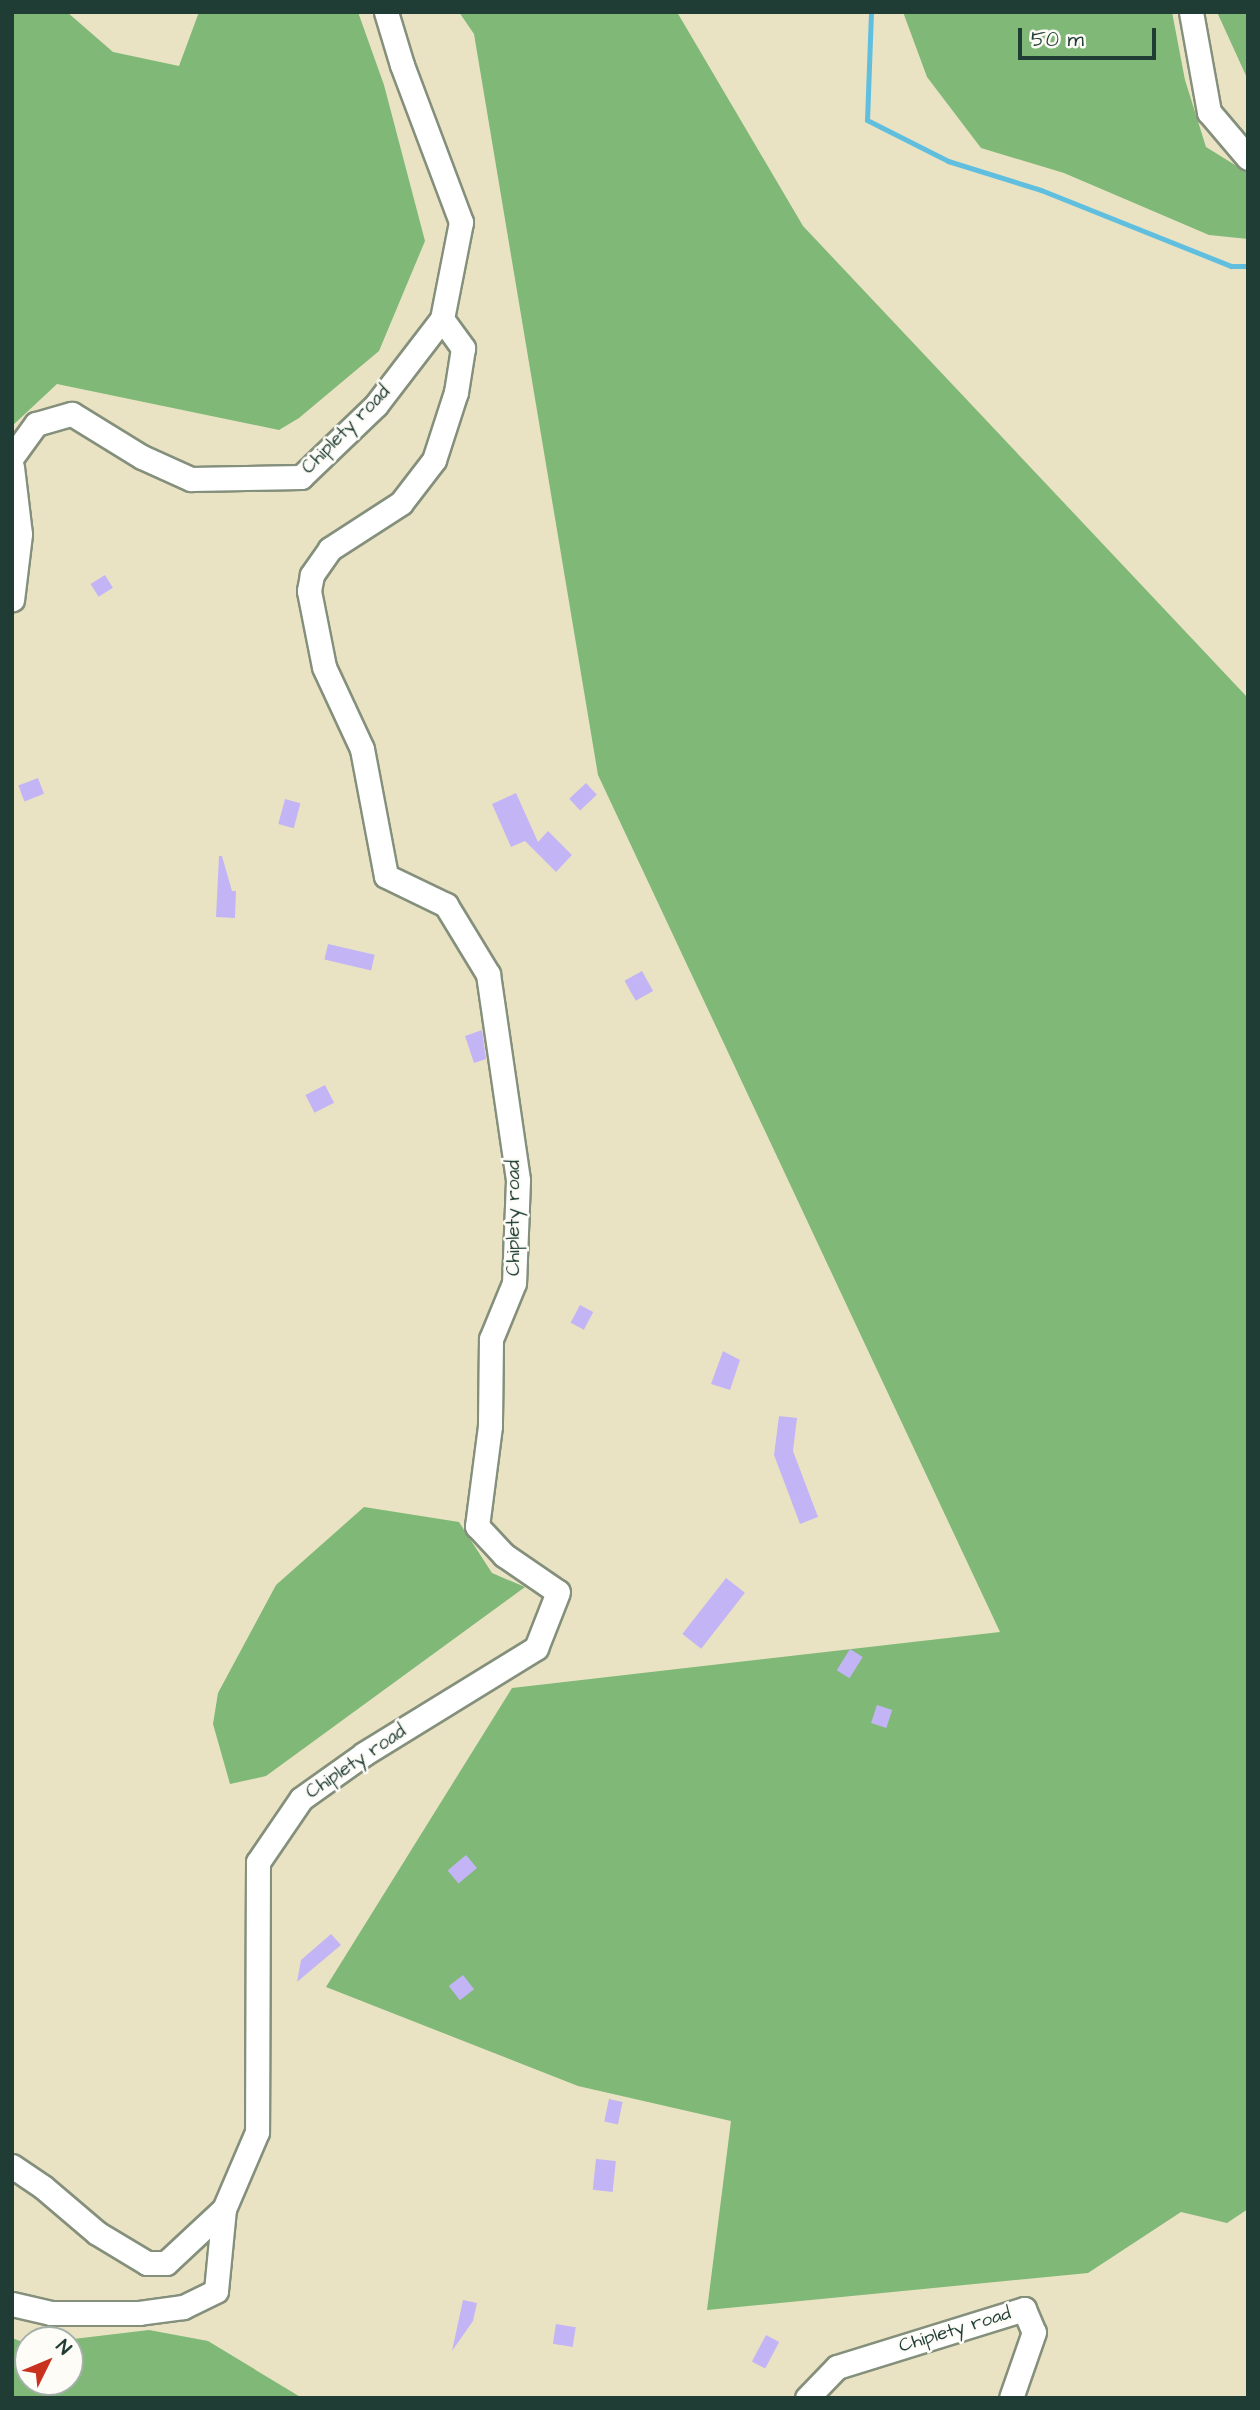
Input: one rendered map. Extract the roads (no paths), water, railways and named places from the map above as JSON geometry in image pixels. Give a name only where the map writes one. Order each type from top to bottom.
[{"type":"street","points":[[386,12],[402,65],[461,222],[442,320]]},
{"type":"street","points":[[1191,12],[1209,112],[1248,158]]},
{"type":"street","name":"Chiplety road","points":[[12,457],[36,424],[72,414],[142,457],[191,480],[301,477],[376,405],[442,320],[463,348],[456,392],[434,460],[401,503],[330,549],[312,575],[309,591],[324,667],[362,749],[386,876],[446,905],[488,974],[517,1180],[514,1283],[491,1339],[490,1426],[477,1527],[504,1555],[558,1592],[536,1648],[364,1754],[301,1799],[258,1862],[257,2132],[224,2209],[216,2291],[183,2307],[139,2313],[51,2313],[12,2304]]},
{"type":"street","points":[[12,467],[20,534],[12,600]]},
{"type":"street","points":[[12,2166],[43,2187],[97,2233],[147,2263],[166,2263],[224,2209]]},
{"type":"street","name":"Chiplety road","points":[[807,2398],[837,2367],[1024,2309],[1034,2332],[1011,2398]]},
{"type":"waterway","points":[[871,12],[867,120],[948,161],[1041,190],[1231,266],[1248,266]]}]
